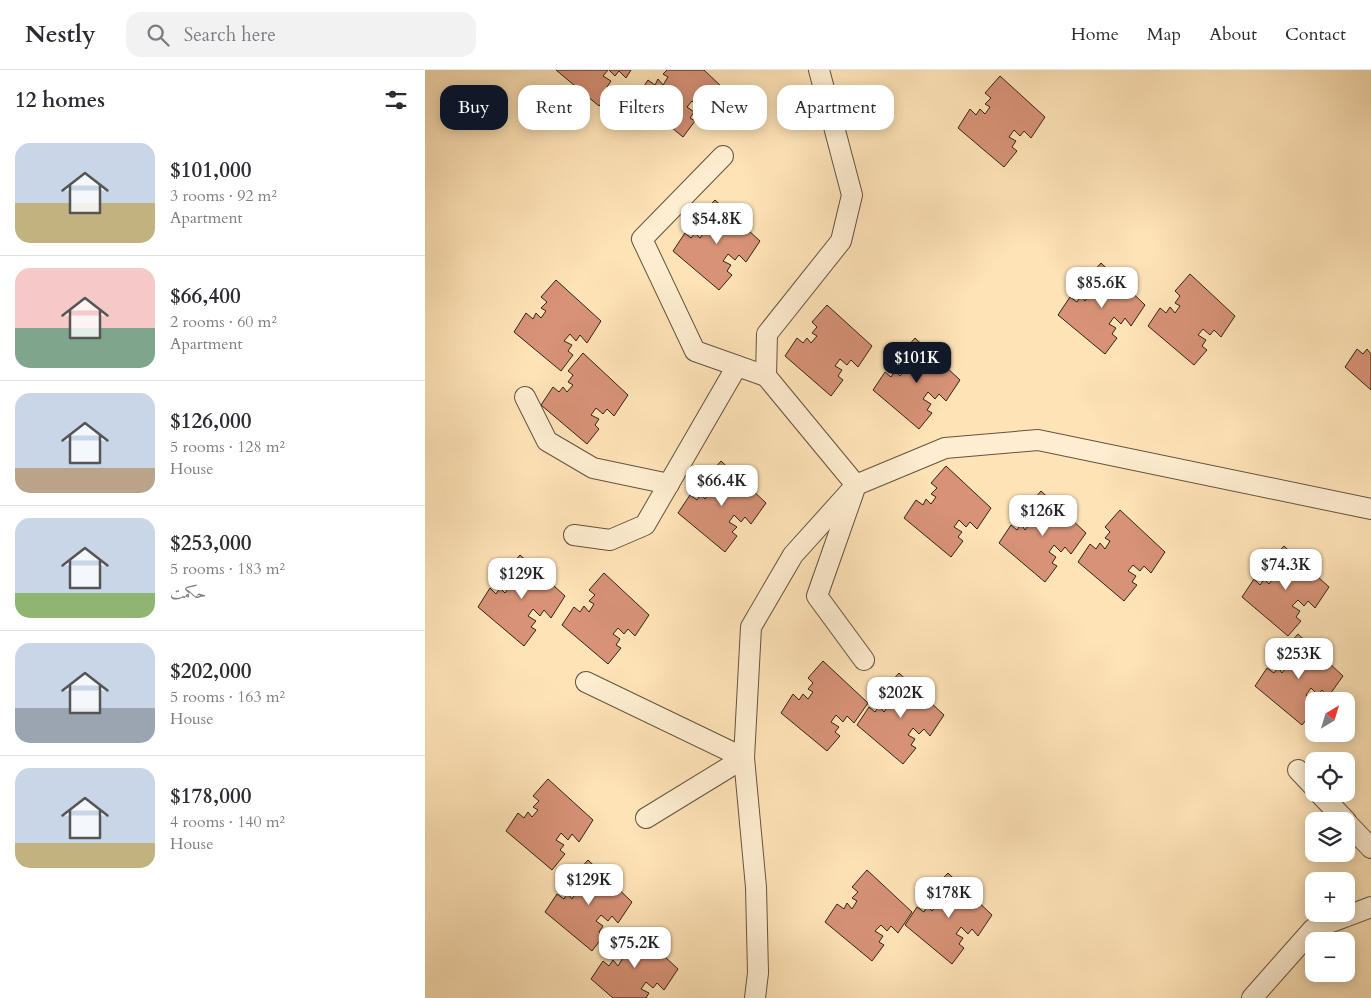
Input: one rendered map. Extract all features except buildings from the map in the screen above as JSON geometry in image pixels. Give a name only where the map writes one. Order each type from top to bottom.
[{"type":"street","points":[[766,376],[767,334],[841,241],[852,195],[819,70]]},
{"type":"street","points":[[723,156],[642,239],[695,351],[766,376],[856,486]]},
{"type":"street","points":[[574,535],[610,540],[645,525],[737,366]]},
{"type":"street","points":[[525,397],[547,441],[593,468],[669,484]]},
{"type":"street","points":[[755,998],[758,973],[756,887],[745,758],[751,627],[793,555],[856,486],[945,448],[1038,440],[1371,509]]},
{"type":"street","points":[[856,486],[817,596],[864,660]]},
{"type":"street","points":[[587,682],[745,758]]},
{"type":"street","points":[[647,818],[745,758]]},
{"type":"street","points":[[1298,770],[1305,777]]},
{"type":"street","points":[[1328,802],[1337,812]]},
{"type":"street","points":[[1355,831],[1371,848]]},
{"type":"street","points":[[1252,998],[1313,929],[1371,907]]}]
